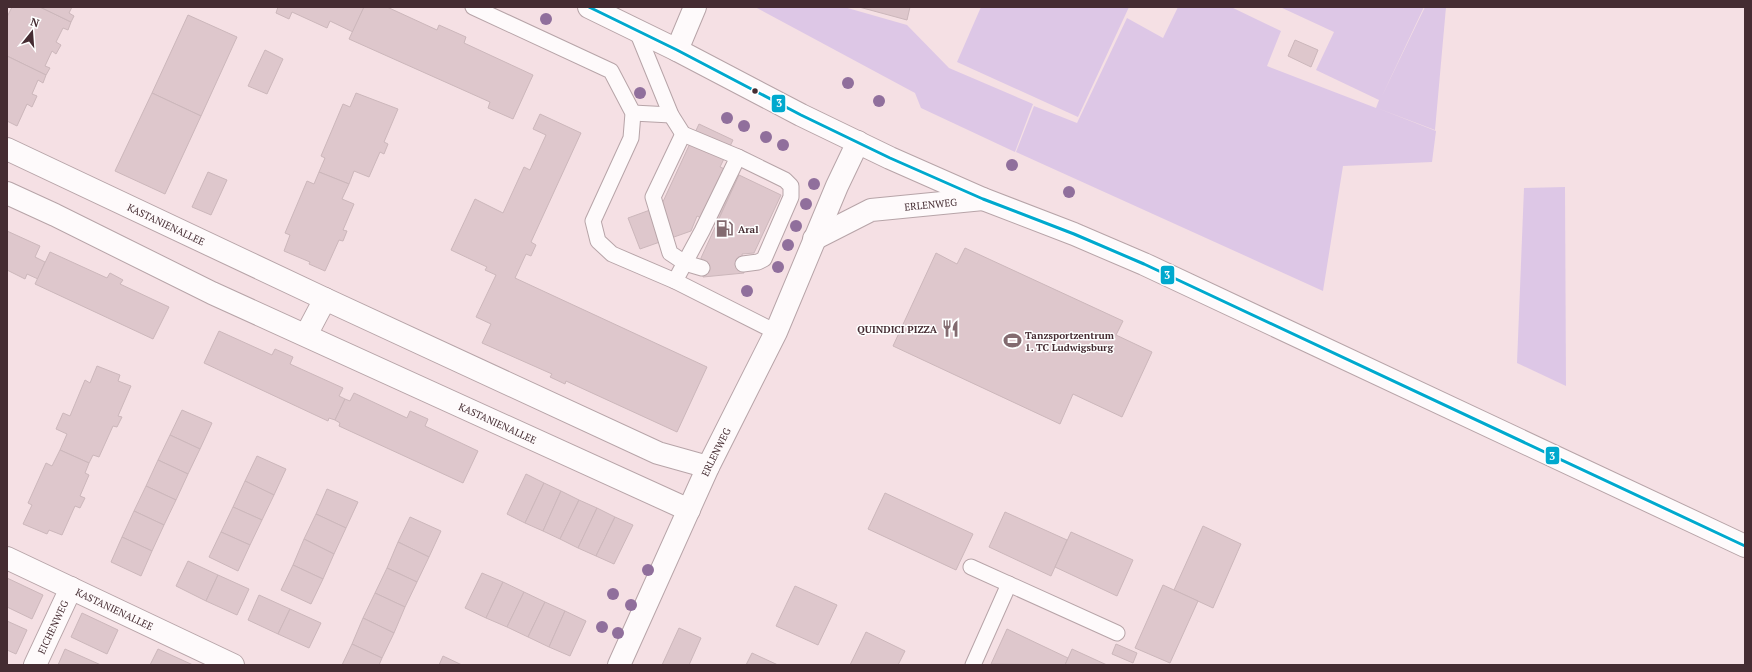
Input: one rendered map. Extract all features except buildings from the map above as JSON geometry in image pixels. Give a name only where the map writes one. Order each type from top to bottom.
[{"type":"street","points":[[589,7],[636,29],[801,115],[858,142],[983,199],[1074,234],[1144,264],[1745,546]]},
{"type":"street","points":[[677,50],[695,7]]},
{"type":"street","name":"ERLENWEG","points":[[619,665],[690,510],[708,467],[776,332],[814,239],[858,142]]},
{"type":"street","name":"KASTANIENALLEE","points":[[7,149],[658,454],[708,467]]},
{"type":"street","name":"KASTANIENALLEE","points":[[7,193],[62,218],[212,292],[690,510]]},
{"type":"street","name":"ERLENWEG","points":[[814,239],[871,210],[983,199]]},
{"type":"street","points":[[306,335],[325,299]]},
{"type":"street","name":"KASTANIENALLEE","points":[[7,558],[225,663]]},
{"type":"street","name":"EICHENWEG","points":[[35,665],[71,588]]},
{"type":"lane","points":[[473,7],[610,71],[633,113],[631,138],[593,221],[598,241],[612,254],[675,281],[776,332]]},
{"type":"lane","points":[[636,29],[671,115],[683,134],[738,157],[785,180],[791,186],[791,197],[764,259],[758,262],[743,264]]},
{"type":"lane","points":[[633,113],[671,115]]},
{"type":"lane","points":[[683,134],[653,197],[670,254],[684,263],[702,268]]},
{"type":"lane","points":[[675,281],[738,157]]},
{"type":"lane","points":[[971,567],[1117,633]]},
{"type":"lane","points":[[973,665],[1009,584]]},
{"type":"shaded area","points":[[755,7],[844,7],[907,25],[949,68],[1033,104],[1015,152],[921,108],[915,93]]},
{"type":"shaded area","points":[[981,7],[1129,7],[1078,117],[957,62]]},
{"type":"shaded area","points":[[1178,7],[1231,7],[1281,31],[1267,66],[1376,108],[1379,100],[1316,70],[1334,32],[1280,7],[1424,7],[1381,98],[1425,7],[1446,7],[1435,130],[1377,108],[1436,131],[1432,162],[1343,166],[1323,291],[1016,152],[1034,106],[1077,123],[1127,18],[1163,38]]},
{"type":"shaded area","points":[[1565,187],[1566,386],[1517,363],[1524,188]]},
{"type":"transit line","name":"3","points":[[589,7],[677,50],[801,115],[890,158],[983,199],[1074,234],[1144,264],[1745,546]]},
{"type":"place","name":"Aral","points":[[725,229]]},
{"type":"place","name":"QUINDICI PIZZA","points":[[950,329]]},
{"type":"place","name":"Tanzsportzentrum 1. TC Ludwigsburg","points":[[1012,341]]}]
